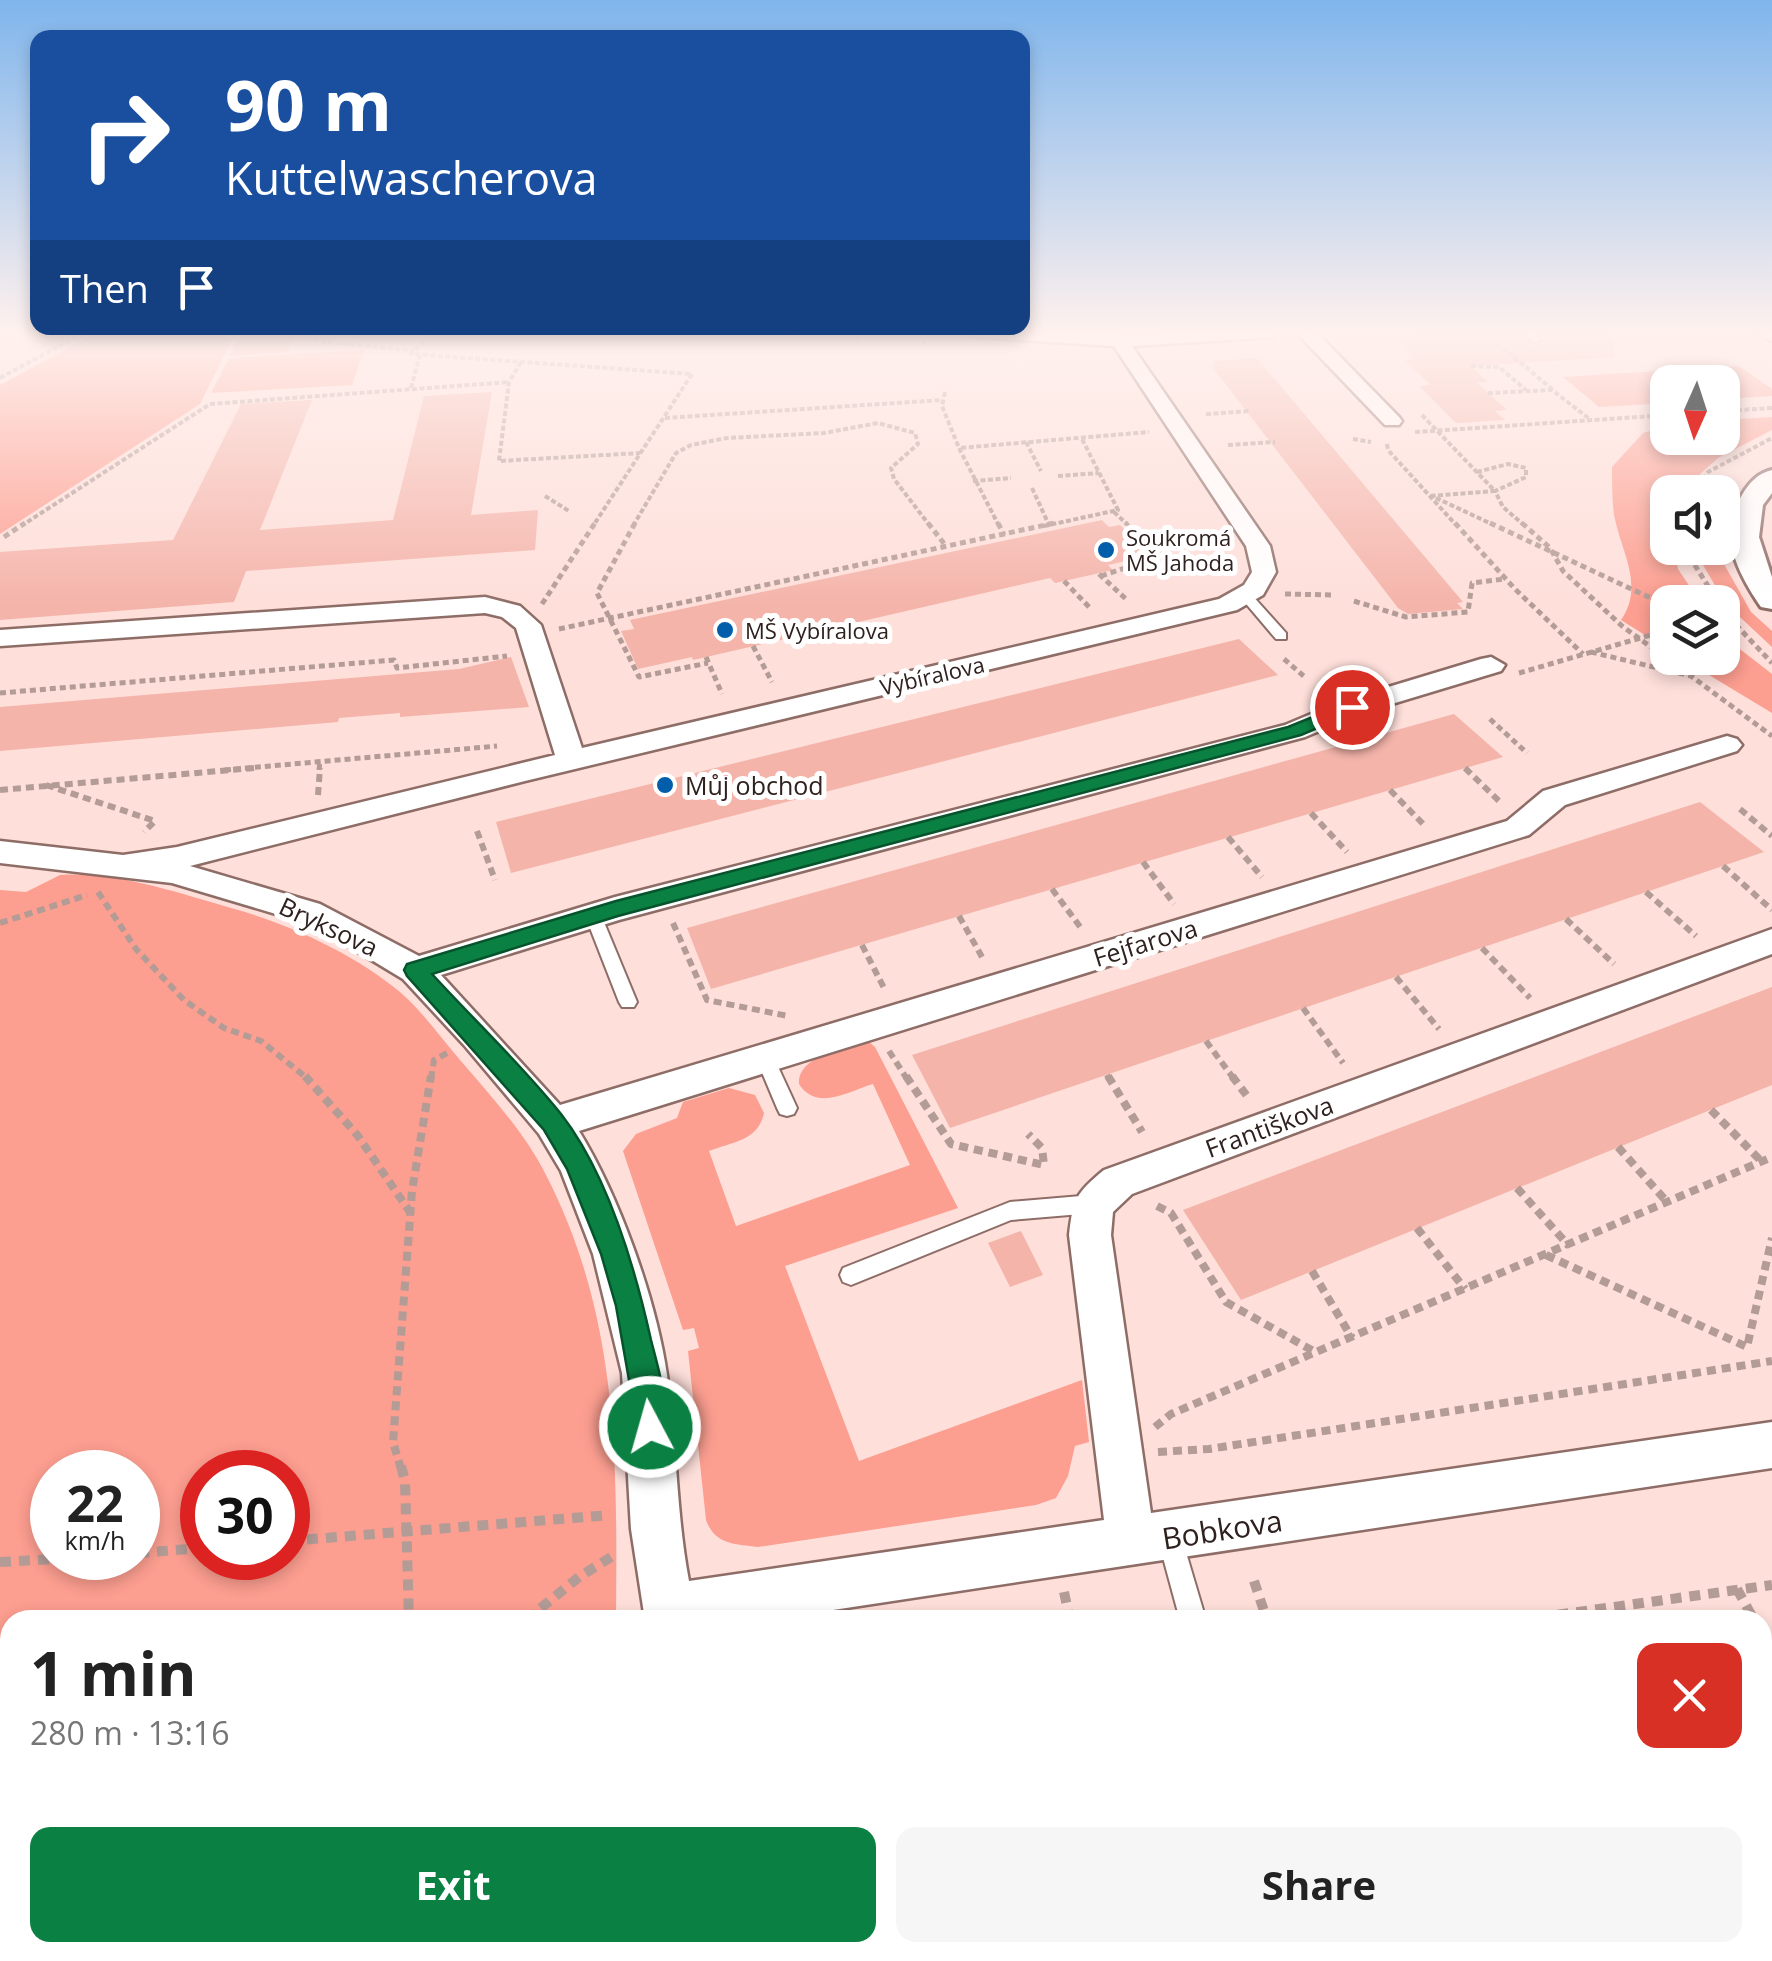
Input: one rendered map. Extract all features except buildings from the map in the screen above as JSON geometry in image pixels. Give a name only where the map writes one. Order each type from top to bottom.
[{"type":"street","points":[[1174,423],[1258,546],[1264,572],[1258,595]]},
{"type":"street","points":[[1391,423],[1398,430]]},
{"type":"street","points":[[1772,478],[1755,492],[1743,523],[1747,556],[1772,600]]},
{"type":"street","name":"Vybíralova","points":[[119,865],[178,858],[1258,595]]},
{"type":"street","points":[[0,638],[485,605],[511,611],[540,640],[571,760]]},
{"type":"street","points":[[415,970],[593,915],[1295,731],[1352,707],[1484,668]]},
{"type":"street","name":"Fejfarova","points":[[553,1123],[1518,828],[1554,798],[1727,745]]},
{"type":"street","points":[[259,894],[252,874],[258,860],[277,842],[309,826]]},
{"type":"street","name":"Bryksova","points":[[0,852],[173,872],[259,894],[358,934],[415,970],[553,1123],[578,1165],[630,1306],[644,1372],[655,1529],[670,1610]]},
{"type":"street","name":"Františkova","points":[[1093,1204],[1118,1182],[1772,942]]},
{"type":"street","points":[[1093,1204],[1090,1235],[1117,1455],[1151,1540]]},
{"type":"street","name":"Bobkova","points":[[697,1610],[1769,1450]]},
{"type":"lane","points":[[1258,595],[1282,636]]},
{"type":"lane","points":[[593,915],[628,1002]]},
{"type":"lane","points":[[766,1058],[787,1108]]},
{"type":"lane","points":[[851,1275],[1010,1211],[1093,1204]]},
{"type":"lane","points":[[1151,1540],[1188,1610]]},
{"type":"path","points":[[4,537],[181,423]]},
{"type":"path","points":[[504,423],[500,461],[640,453]]},
{"type":"path","points":[[520,618],[546,601],[660,423]]},
{"type":"path","points":[[722,694],[707,660],[638,678],[597,588],[676,453],[708,441],[827,433],[861,423],[900,425],[915,433],[918,444],[898,458],[891,468],[894,478],[946,546]]},
{"type":"path","points":[[950,423],[973,481],[1004,535]]},
{"type":"path","points":[[1430,423],[1495,491],[1503,507],[1544,540],[1563,571],[1639,638],[1772,736]]},
{"type":"path","points":[[1566,423],[1398,430],[1387,442],[1388,450],[1506,579],[1587,653],[1690,676]]},
{"type":"path","points":[[959,448],[1152,432]]},
{"type":"path","points":[[0,693],[394,660],[397,668],[487,660],[610,618],[1118,510],[1081,438]]},
{"type":"path","points":[[1706,475],[1772,438]]},
{"type":"path","points":[[1026,442],[1041,471]]},
{"type":"path","points":[[1228,446],[1275,442]]},
{"type":"path","points":[[1430,496],[1495,491],[1526,476],[1526,468],[1508,464],[1477,472]]},
{"type":"path","points":[[1058,476],[1099,474]]},
{"type":"path","points":[[973,481],[1011,478]]},
{"type":"path","points":[[1032,488],[1049,525]]},
{"type":"path","points":[[545,496],[569,511]]},
{"type":"path","points":[[1430,496],[1650,598]]},
{"type":"path","points":[[1114,511],[1161,556],[1100,575],[1129,602]]},
{"type":"path","points":[[1354,601],[1406,616],[1468,612],[1472,583],[1506,579]]},
{"type":"path","points":[[1064,581],[1092,610]]},
{"type":"path","points":[[1258,595],[1334,595]]},
{"type":"path","points":[[1740,630],[1772,662]]},
{"type":"path","points":[[1484,668],[1492,680],[1650,635]]},
{"type":"path","points":[[753,646],[772,682]]},
{"type":"path","points":[[1276,651],[1306,678]]},
{"type":"path","points":[[1490,720],[1527,754]]},
{"type":"path","points":[[0,790],[515,744]]},
{"type":"path","points":[[1465,768],[1498,801]]},
{"type":"path","points":[[46,786],[154,822],[119,865],[101,878],[98,892],[140,953],[197,1009],[222,1026],[253,1036],[295,1067],[354,1129],[412,1215]]},
{"type":"path","points":[[1390,790],[1426,828]]},
{"type":"path","points":[[1740,810],[1772,836]]},
{"type":"path","points":[[1311,813],[1348,852]]},
{"type":"path","points":[[477,831],[495,880]]},
{"type":"path","points":[[1228,837],[1262,878]]},
{"type":"path","points":[[1143,862],[1175,905]]},
{"type":"path","points":[[1723,866],[1772,910]]},
{"type":"path","points":[[1052,889],[1084,933]]},
{"type":"path","points":[[1646,892],[1701,940]]},
{"type":"path","points":[[0,923],[75,898]]},
{"type":"path","points":[[671,916],[707,1000],[804,1018]]},
{"type":"path","points":[[959,916],[986,963]]},
{"type":"path","points":[[1566,919],[1618,969]]},
{"type":"path","points":[[862,944],[877,975]]},
{"type":"path","points":[[1482,948],[1530,999]]},
{"type":"path","points":[[1396,977],[1440,1030]]},
{"type":"path","points":[[1303,1008],[1343,1063]]},
{"type":"path","points":[[882,1042],[952,1144],[1044,1165],[1042,1148],[1028,1134]]},
{"type":"path","points":[[1206,1042],[1247,1096]]},
{"type":"path","points":[[409,1610],[405,1481],[393,1442],[412,1191],[434,1060],[454,1048]]},
{"type":"path","points":[[1107,1076],[1142,1132]]},
{"type":"path","points":[[1711,1110],[1762,1162]]},
{"type":"path","points":[[1618,1147],[1668,1203]]},
{"type":"path","points":[[1117,1455],[1171,1414],[1772,1157]]},
{"type":"path","points":[[1517,1188],[1569,1246]]},
{"type":"path","points":[[1154,1204],[1171,1214],[1226,1302],[1316,1353]]},
{"type":"path","points":[[1417,1228],[1466,1289]]},
{"type":"path","points":[[1546,1255],[1747,1347],[1772,1238]]},
{"type":"path","points":[[1312,1271],[1352,1338]]},
{"type":"path","points":[[1117,1455],[1209,1449],[1772,1361]]},
{"type":"path","points":[[310,1540],[622,1514],[655,1529]]},
{"type":"path","points":[[539,1610],[580,1577],[655,1529]]},
{"type":"path","points":[[0,1562],[30,1560]]},
{"type":"path","points":[[1254,1581],[1263,1610]]},
{"type":"path","points":[[1590,1610],[1772,1584]]},
{"type":"path","points":[[1737,1589],[1749,1610]]},
{"type":"shaded area","points":[[0,423],[172,423],[0,534]]},
{"type":"shaded area","points":[[1740,423],[1772,423],[1772,430],[1740,447]]},
{"type":"shaded area","points":[[1650,431],[1650,455],[1724,455],[1699,475],[1650,475],[1650,565],[1677,565],[1689,585],[1650,585],[1650,638],[1621,620],[1628,607],[1631,581],[1612,497],[1612,467],[1643,433]]},
{"type":"shaded area","points":[[1703,565],[1725,565],[1736,585],[1715,585]]},
{"type":"shaded area","points":[[1740,592],[1751,612],[1772,631],[1772,647],[1740,617]]},
{"type":"shaded area","points":[[1740,649],[1772,674],[1772,713],[1709,675],[1740,675]]},
{"type":"shaded area","points":[[60,875],[103,876],[253,915],[320,941],[382,978],[424,1016],[528,1144],[570,1229],[588,1283],[609,1393],[616,1505],[616,1610],[0,1610],[0,890],[26,892]]},
{"type":"shaded area","points":[[869,1042],[958,1208],[785,1266],[859,1461],[1082,1380],[1089,1442],[1075,1446],[1068,1476],[1056,1498],[1036,1505],[758,1547],[734,1544],[720,1539],[706,1520],[688,1351],[699,1348],[694,1328],[683,1330],[623,1151],[636,1134],[677,1118],[683,1102],[729,1088],[755,1095],[764,1113],[756,1129],[743,1139],[709,1151],[736,1226],[910,1165],[873,1084],[824,1098],[806,1092],[799,1084],[806,1066],[815,1060]]},
{"type":"place","name":"Soukromá MŠ Jahoda","points":[[1106,550]]},
{"type":"place","name":"MŠ Vybíralova","points":[[725,630]]},
{"type":"place","name":"Můj obchod","points":[[665,785]]},
{"type":"route","points":[[650,1427],[644,1372],[630,1306],[578,1165],[553,1123],[415,970],[593,915],[1295,731],[1352,707]]}]
